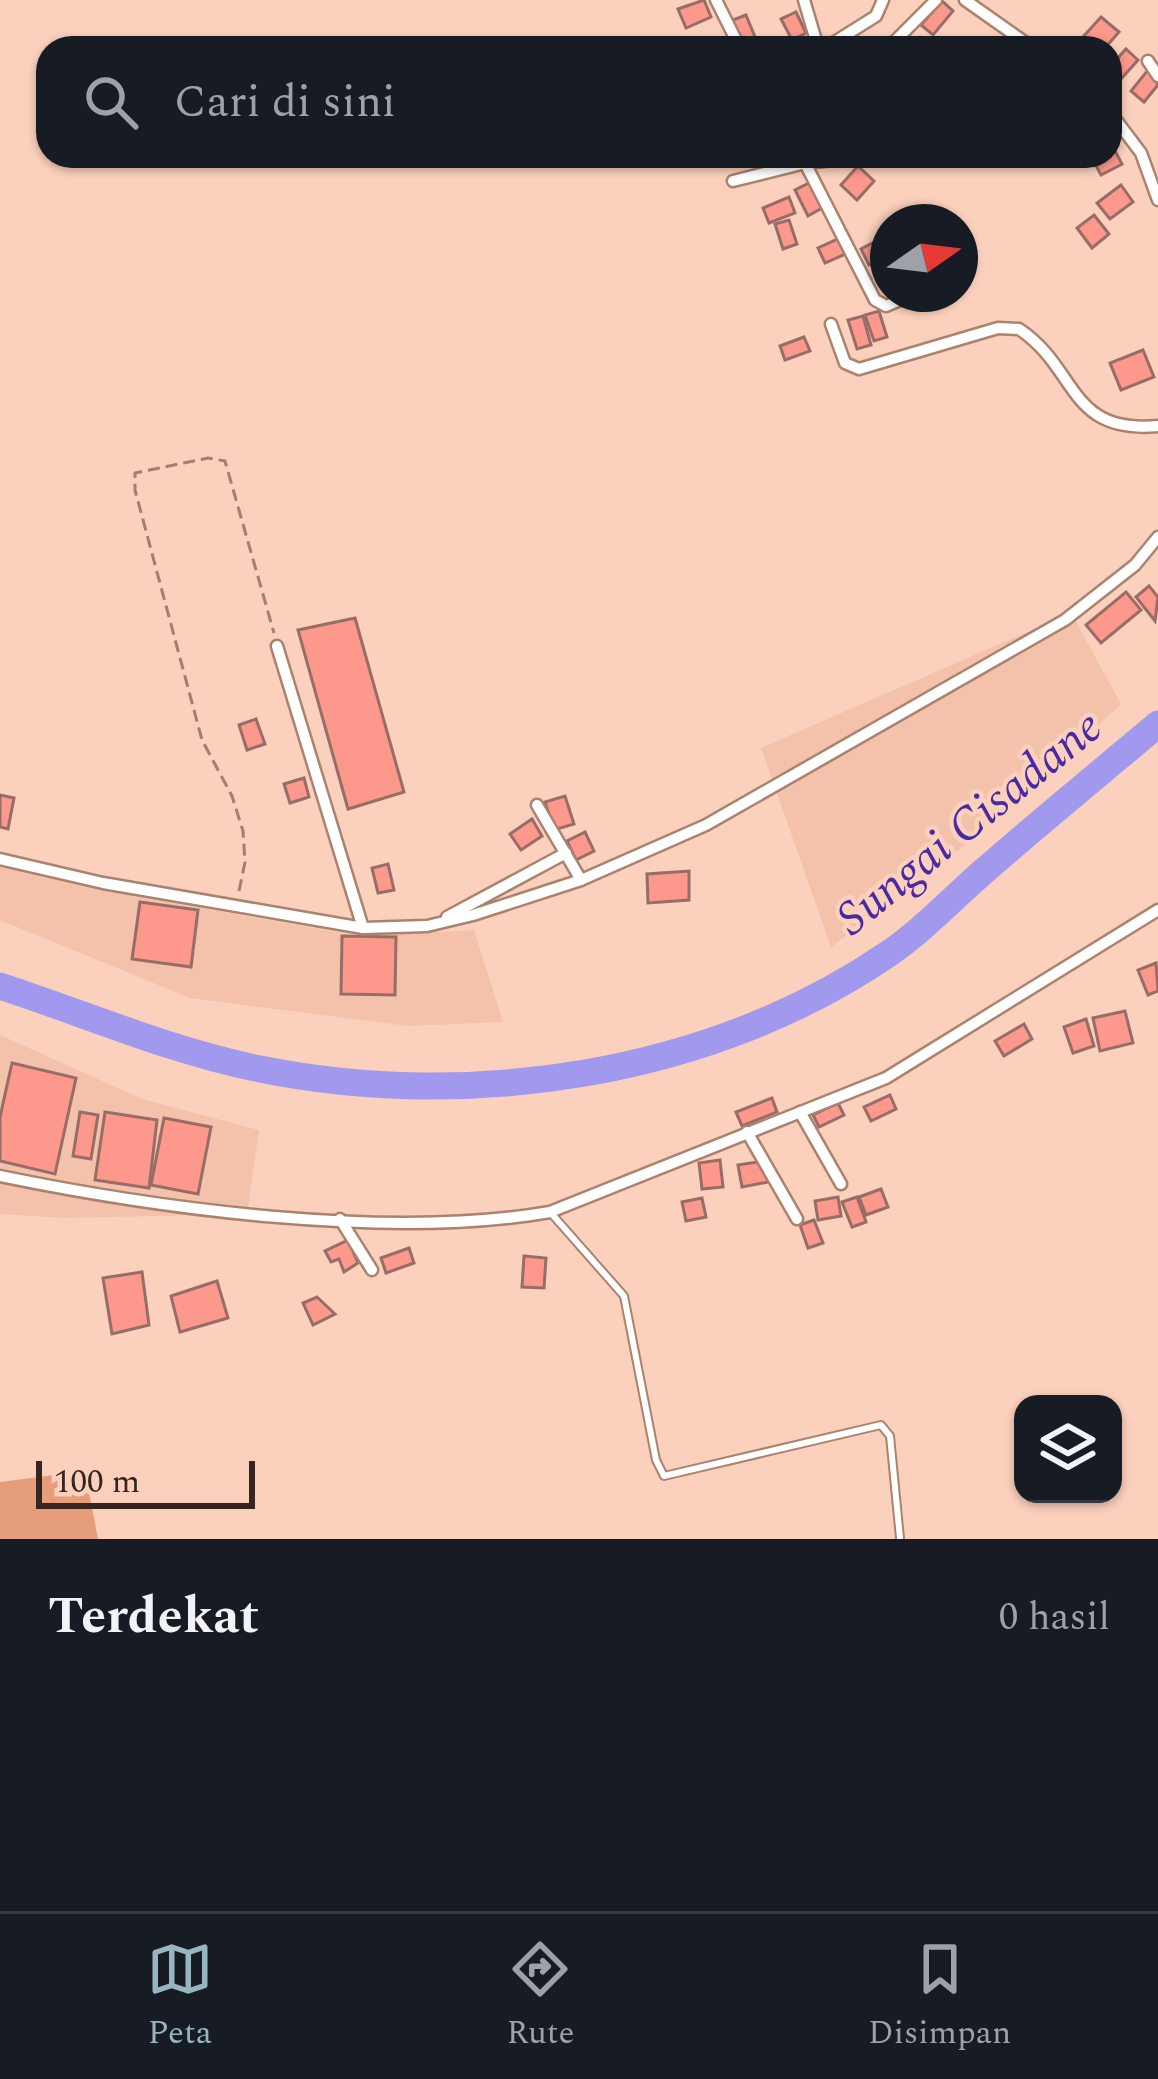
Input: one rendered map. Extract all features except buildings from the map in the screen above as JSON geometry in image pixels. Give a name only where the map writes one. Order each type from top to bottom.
[{"type":"street","points":[[716,0],[734,36]]},
{"type":"street","points":[[804,0],[815,36]]},
{"type":"street","points":[[843,36],[876,16],[884,0]]},
{"type":"street","points":[[899,36],[936,0]]},
{"type":"street","points":[[965,0],[1016,36]]},
{"type":"street","points":[[1148,61],[1158,76]]},
{"type":"street","points":[[1122,128],[1141,153],[1158,200]]},
{"type":"street","points":[[733,182],[767,168]]},
{"type":"street","points":[[807,168],[870,290]]},
{"type":"street","points":[[831,324],[845,363],[860,369],[1009,326],[1029,336],[1097,417],[1121,428],[1158,426]]},
{"type":"street","points":[[0,859],[232,907],[364,928],[427,926],[581,880],[706,825],[1065,620],[1135,565],[1158,537]]},
{"type":"street","points":[[278,646],[364,928]]},
{"type":"street","points":[[538,805],[581,880]]},
{"type":"street","points":[[427,926],[566,854]]},
{"type":"street","points":[[0,1176],[77,1192],[340,1219],[514,1219],[550,1212],[595,1198],[886,1078],[1158,910]]},
{"type":"street","points":[[800,1112],[841,1184]]},
{"type":"street","points":[[746,1132],[797,1219]]},
{"type":"street","points":[[340,1219],[373,1270]]},
{"type":"lane","points":[[550,1212],[624,1296],[656,1460],[664,1476],[880,1425],[890,1436],[901,1538]]},
{"type":"path","points":[[232,907],[245,862],[243,831],[232,796],[202,740],[135,490],[135,473],[208,458],[225,461],[278,646]]},
{"type":"shaded area","points":[[1071,613],[1121,704],[987,828],[831,947],[761,748]]},
{"type":"shaded area","points":[[0,865],[138,897],[359,936],[474,930],[503,1022],[408,1026],[190,998],[0,920]]},
{"type":"shaded area","points":[[0,1035],[142,1099],[259,1130],[247,1214],[64,1218],[0,1214]]},
{"type":"shaded area","points":[[85,1471],[98,1539],[0,1539],[0,1482]]},
{"type":"waterway","name":"Sungai Cisadane","points":[[0,986],[194,1052],[260,1069],[339,1081],[421,1086],[503,1083],[585,1073],[666,1055],[744,1029],[818,996],[888,954],[1158,724]]}]
